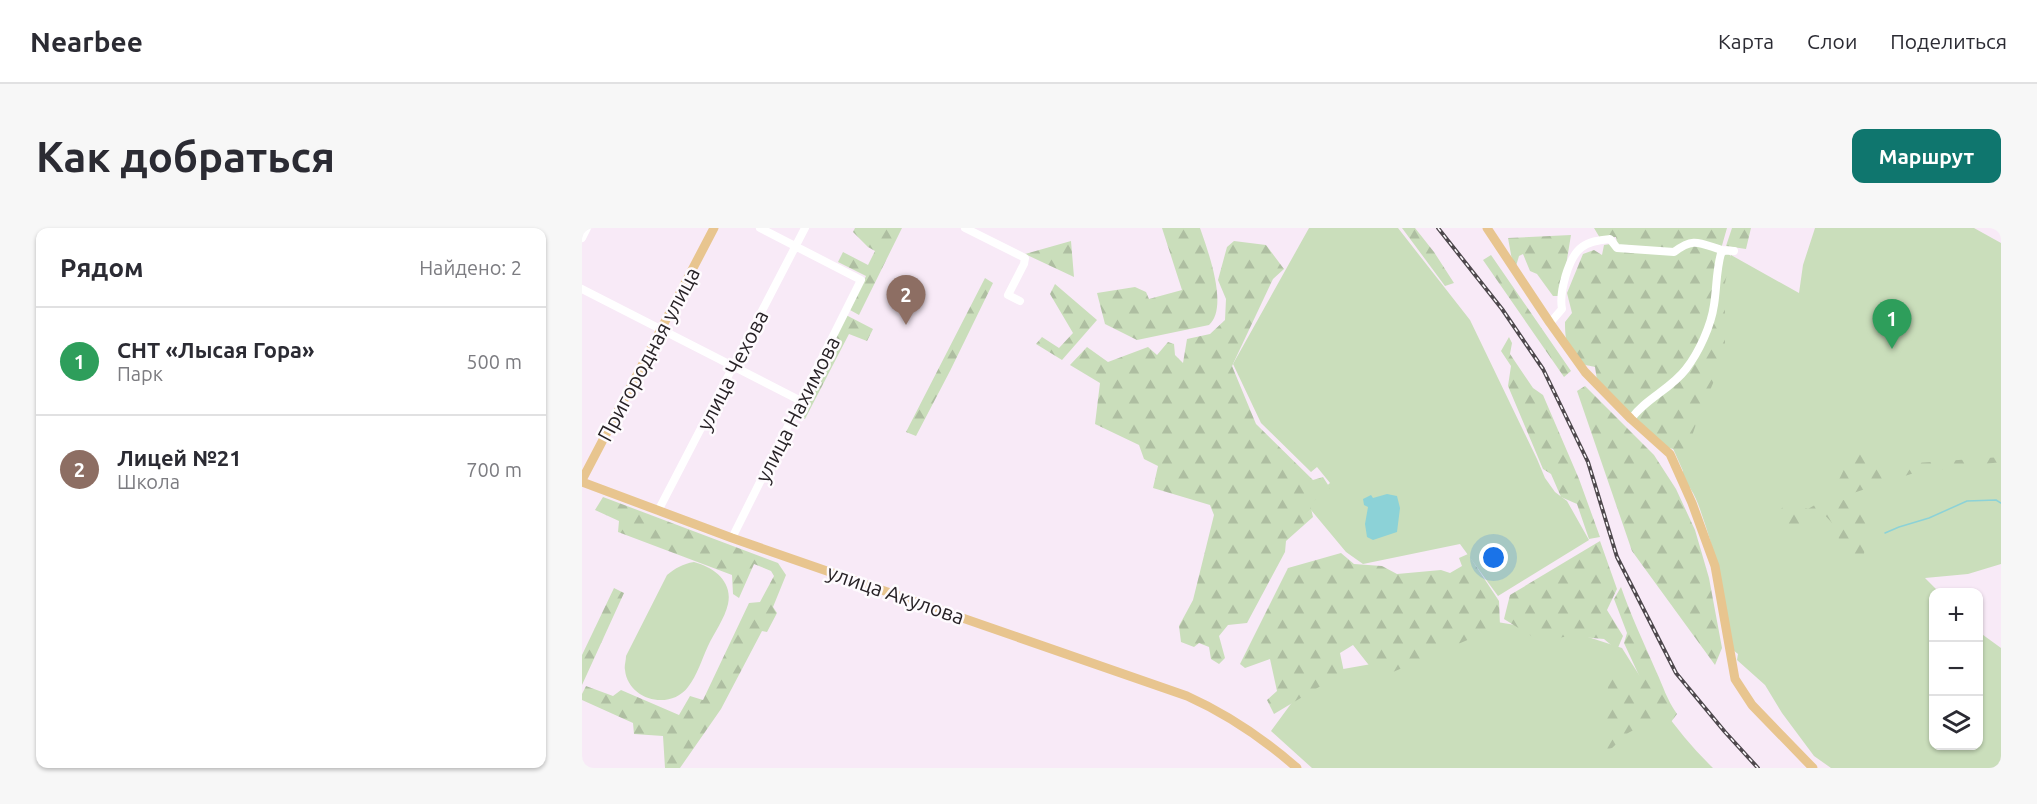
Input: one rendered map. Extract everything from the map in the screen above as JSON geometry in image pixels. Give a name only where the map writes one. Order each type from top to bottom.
[{"type":"main road","name":"Пригородная улица","points":[[582,481],[714,228]]},
{"type":"main road","points":[[1487,228],[1585,372],[1631,419],[1670,454],[1692,503],[1715,566],[1735,679],[1752,705],[1814,768]]},
{"type":"main road","name":"улица Акулова","points":[[582,481],[732,538],[1137,677],[1209,706],[1250,731],[1297,768]]},
{"type":"street","points":[[582,238],[587,228]]},
{"type":"street","points":[[760,228],[795,247]]},
{"type":"street","name":"улица Чехова","points":[[658,511],[805,228]]},
{"type":"street","points":[[965,228],[1025,258],[1008,295],[1020,301]]},
{"type":"street","points":[[1550,323],[1562,309],[1560,297],[1572,259],[1582,247],[1598,240],[1610,239],[1617,248],[1674,252],[1686,243],[1694,242],[1734,251]]},
{"type":"street","name":"улица Нахимова","points":[[732,538],[861,280],[795,247]]},
{"type":"street","points":[[1631,419],[1637,411],[1672,384],[1686,369],[1700,346],[1714,307],[1719,258],[1722,250]]},
{"type":"street","points":[[582,289],[801,401]]},
{"type":"green space","points":[[855,228],[902,228],[859,315],[850,310],[866,276],[838,262],[843,252],[868,265],[875,251],[853,232]]},
{"type":"green space","points":[[1162,228],[1200,228],[1215,278],[1217,305],[1215,317],[1209,325],[1137,340],[1105,324],[1097,293],[1135,287],[1146,292],[1149,299],[1182,290]]},
{"type":"green space","points":[[1309,228],[1398,228],[1470,320],[1545,478],[1555,492],[1567,501],[1589,540],[1498,596],[1460,544],[1363,564],[1346,552],[1306,504],[1330,483],[1317,467],[1311,472],[1261,423],[1233,364]]},
{"type":"green space","points":[[1402,228],[1415,228],[1454,283],[1445,286]]},
{"type":"green space","points":[[1594,228],[1727,228],[1717,263],[1713,310],[1701,342],[1683,372],[1630,414],[1597,380],[1595,367],[1582,364],[1572,355],[1566,339],[1565,322],[1572,313],[1567,293],[1583,254],[1594,250],[1602,255],[1604,245],[1617,243],[1616,237],[1600,238]]},
{"type":"green space","points":[[1732,228],[1751,228],[1746,249],[1726,246]]},
{"type":"green space","points":[[1815,228],[1974,228],[2001,243],[2001,564],[1968,574],[1925,578],[1935,588],[1929,588],[1929,750],[1983,750],[1983,635],[2001,648],[2001,768],[1831,768],[1814,756],[1782,713],[1765,685],[1737,660],[1738,654],[1733,650],[1711,542],[1697,502],[1681,474],[1683,471],[1671,444],[1731,255],[1799,293],[1803,265]]},
{"type":"green space","points":[[1571,235],[1561,296],[1553,296],[1537,274],[1530,271],[1523,254],[1519,256],[1516,266],[1512,260],[1508,238]]},
{"type":"green space","points":[[1071,241],[1074,277],[1025,254]]},
{"type":"green space","points":[[1234,241],[1266,245],[1284,269],[1273,279],[1232,366],[1256,424],[1313,480],[1323,477],[1330,488],[1310,504],[1313,517],[1286,541],[1285,552],[1247,623],[1228,625],[1219,636],[1225,658],[1219,664],[1211,659],[1209,647],[1199,643],[1194,647],[1181,642],[1179,626],[1193,600],[1214,515],[1210,505],[1153,488],[1158,466],[1144,459],[1139,445],[1095,424],[1100,383],[1070,365],[1087,347],[1108,362],[1148,347],[1157,355],[1168,342],[1174,344],[1175,355],[1183,363],[1187,339],[1210,334],[1225,320],[1226,299],[1218,280],[1227,247]]},
{"type":"green space","points":[[1727,253],[1731,256],[1725,283],[1725,355],[1689,445],[1680,451],[1659,445],[1634,419],[1640,411],[1672,387],[1707,335],[1720,260]]},
{"type":"green space","points":[[1491,255],[1571,371],[1564,377],[1483,260]]},
{"type":"green space","points":[[985,278],[993,283],[950,371],[916,436],[906,432]]},
{"type":"green space","points":[[1055,284],[1097,320],[1062,360],[1036,344],[1042,337],[1059,348],[1073,333],[1050,294]]},
{"type":"green space","points":[[846,315],[873,329],[867,341],[849,334],[805,419],[798,415]]},
{"type":"green space","points":[[1509,337],[1512,343],[1510,354],[1533,388],[1543,395],[1579,479],[1600,537],[1589,539],[1577,504],[1561,497],[1551,474],[1543,469],[1508,386],[1511,366],[1501,351]]},
{"type":"green space","points":[[1585,386],[1654,455],[1676,489],[1695,530],[1709,578],[1722,648],[1715,665],[1632,551],[1577,391]]},
{"type":"green space","points":[[1853,451],[1894,469],[1916,463],[2001,457],[2001,462],[1914,473],[1838,498],[1849,502],[1869,523],[1864,554],[1845,557],[1834,525],[1820,510],[1802,524],[1777,525],[1778,514],[1787,500],[1808,509],[1830,496],[1837,498],[1833,492]]},
{"type":"green space","points":[[603,497],[778,563],[786,575],[773,607],[777,613],[767,632],[762,631],[721,709],[680,768],[665,768],[663,736],[634,734],[633,723],[582,700],[582,694],[586,686],[613,696],[621,690],[679,715],[690,696],[703,700],[749,603],[760,602],[774,576],[771,571],[754,564],[739,598],[733,594],[732,575],[618,532],[619,521],[595,510]]},
{"type":"green space","points":[[1600,541],[1617,589],[1607,610],[1623,636],[1617,650],[1604,639],[1570,636],[1545,640],[1533,637],[1504,619],[1510,595]]},
{"type":"green space","points":[[1341,553],[1354,564],[1382,566],[1397,574],[1441,570],[1450,573],[1462,566],[1459,558],[1468,554],[1499,601],[1500,626],[1379,678],[1353,645],[1340,653],[1344,672],[1274,714],[1267,700],[1277,691],[1270,659],[1245,668],[1240,664],[1288,568]]},
{"type":"green space","points":[[694,562],[708,567],[720,576],[729,596],[727,609],[688,687],[671,699],[651,699],[634,689],[628,680],[625,668],[626,656],[667,575],[679,567]]},
{"type":"green space","points":[[1621,587],[1665,693],[1677,714],[1671,722],[1645,724],[1628,733],[1612,748],[1597,754],[1593,745],[1606,731],[1608,681],[1612,677],[1628,686],[1643,684],[1624,643],[1627,633],[1614,599]]},
{"type":"green space","points":[[614,588],[624,593],[582,685],[582,655]]},
{"type":"green space","points":[[1497,622],[1588,637],[1622,648],[1675,726],[1713,768],[1312,768],[1271,731],[1293,701],[1332,671],[1411,657]]},
{"type":"water","points":[[1387,494],[1397,496],[1400,508],[1397,532],[1373,540],[1367,537],[1365,524],[1368,507],[1364,505],[1363,499],[1371,495],[1373,498]]},
{"type":"waterway","points":[[1885,533],[1929,518],[1967,501],[1996,500],[2001,503]]},
{"type":"railway","points":[[1438,228],[1502,309],[1543,369],[1588,462],[1617,557],[1676,673],[1758,768]]},
{"type":"place","name":"Лицей №21","points":[[906,325]]},
{"type":"place","name":"СНТ «Лысая Гора»","points":[[1892,349]]}]
